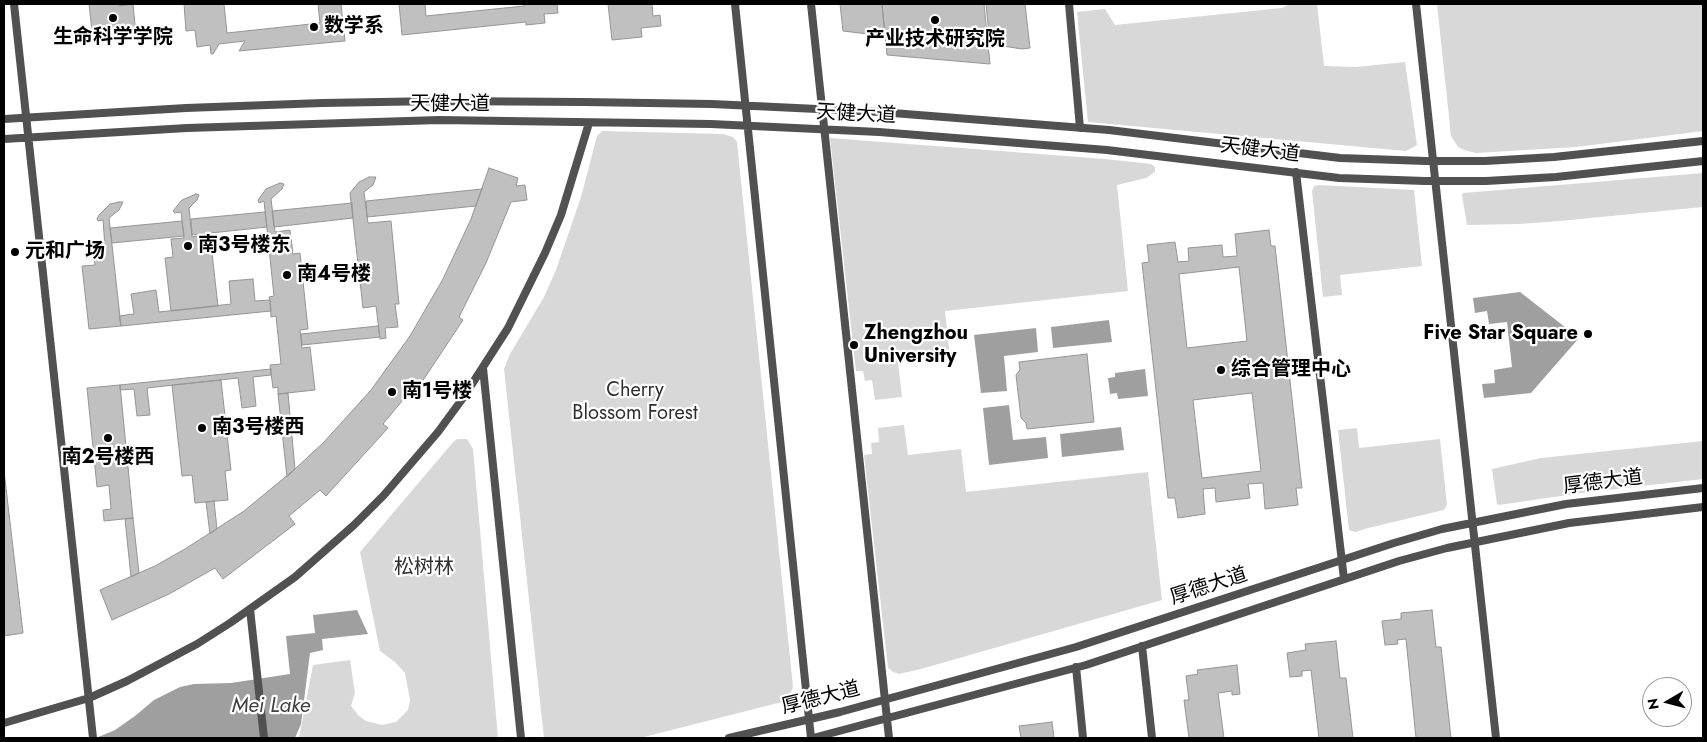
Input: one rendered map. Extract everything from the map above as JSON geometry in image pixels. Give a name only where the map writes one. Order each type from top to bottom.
[{"type":"lane","points":[[14,4],[93,738]]},
{"type":"lane","points":[[735,4],[812,738]]},
{"type":"lane","points":[[811,4],[888,738]]},
{"type":"lane","points":[[1069,4],[1080,128]]},
{"type":"lane","points":[[1416,4],[1496,738]]},
{"type":"lane","name":"天健大道","points":[[4,118],[186,108],[439,101],[746,106],[890,113],[1080,128],[1340,158],[1433,161],[1485,161],[1554,157],[1703,141]]},
{"type":"lane","name":"天健大道","points":[[4,139],[187,128],[439,120],[748,126],[984,140],[1107,150],[1339,178],[1486,181],[1556,177],[1703,162]]},
{"type":"lane","points":[[4,723],[89,698],[197,644],[295,576],[325,551],[384,495],[438,432],[483,368],[512,320],[545,253],[561,215],[589,123]]},
{"type":"lane","points":[[1296,172],[1344,579]]},
{"type":"lane","points":[[483,368],[521,738]]},
{"type":"lane","name":"厚德大道","points":[[729,738],[809,719],[1076,647],[1402,540],[1473,522],[1566,504],[1703,488]]},
{"type":"lane","name":"厚德大道","points":[[812,738],[1076,667],[1428,553],[1569,523],[1703,508]]},
{"type":"lane","points":[[250,609],[264,738]]},
{"type":"lane","points":[[1142,646],[1152,738]]},
{"type":"lane","points":[[1076,667],[1083,738]]},
{"type":"green space","points":[[1290,4],[1317,4],[1324,66],[1356,67],[1405,62],[1417,145],[1406,151],[1088,122],[1077,12],[1105,9],[1115,25],[1282,8]]},
{"type":"green space","points":[[1437,4],[1703,4],[1703,131],[1576,147],[1476,153],[1464,150],[1458,147],[1451,136]]},
{"type":"green space","name":"Cherry Blossom Forest","points":[[602,131],[723,134],[733,137],[737,142],[793,687],[789,697],[782,702],[640,738],[544,738],[504,369],[510,354],[544,297],[556,270],[581,197],[597,136]]},
{"type":"green space","points":[[830,138],[1151,164],[1155,167],[1155,172],[1146,178],[1117,185],[1128,291],[945,311],[950,357],[898,362],[902,397],[875,400],[872,380],[865,381],[863,371],[856,371]]},
{"type":"green space","points":[[1703,173],[1703,207],[1560,221],[1467,225],[1462,195],[1463,193]]},
{"type":"green space","points":[[1314,186],[1414,190],[1422,266],[1340,275],[1342,295],[1323,297],[1312,191]]},
{"type":"green space","points":[[904,425],[908,455],[961,449],[966,492],[1148,472],[1162,600],[921,669],[899,674],[893,672],[888,668],[864,455],[872,454],[871,443],[879,442],[878,428]]},
{"type":"green space","points":[[1357,428],[1359,448],[1440,439],[1447,505],[1444,510],[1355,532],[1349,530],[1338,430]]},
{"type":"green space","name":"松树林","points":[[467,439],[473,449],[498,738],[299,738],[313,665],[350,660],[355,693],[351,706],[366,721],[382,725],[396,722],[408,710],[410,700],[405,673],[395,662],[380,651],[360,552],[454,441]]},
{"type":"green space","points":[[1703,441],[1703,479],[1497,504],[1492,469],[1541,458]]},
{"type":"water","points":[[1520,292],[1579,338],[1531,393],[1484,398],[1482,384],[1495,383],[1494,370],[1512,367],[1507,322],[1489,324],[1487,311],[1475,313],[1473,298]]},
{"type":"water","points":[[1109,320],[1112,342],[1053,348],[1051,327]]},
{"type":"water","points":[[1036,328],[1038,352],[1004,356],[1007,391],[981,393],[974,335]]},
{"type":"water","points":[[1145,369],[1148,396],[1118,399],[1117,393],[1110,394],[1108,378],[1115,377],[1115,373]]},
{"type":"water","points":[[1009,405],[1013,440],[1046,437],[1048,458],[989,465],[983,408]]},
{"type":"water","points":[[1121,427],[1124,450],[1062,457],[1060,434]]},
{"type":"water","name":"Mei Lake","points":[[357,610],[368,634],[322,639],[323,650],[310,653],[301,724],[295,738],[96,738],[115,730],[154,700],[180,687],[194,684],[231,683],[290,674],[286,636],[315,633],[313,615]]},
{"type":"building","name":"生命科学学院","points":[[89,4],[119,4],[119,6],[133,4],[136,35],[106,38],[105,30],[92,31]]},
{"type":"building","name":"数学系","points":[[184,4],[224,4],[227,33],[320,23],[318,4],[341,4],[345,41],[239,51],[245,41],[219,44],[213,54],[211,54],[210,45],[197,47],[195,30],[186,31]]},
{"type":"building","points":[[399,4],[425,4],[426,16],[524,6],[524,4],[557,4],[558,13],[544,14],[545,23],[526,25],[526,22],[402,35]]},
{"type":"building","points":[[608,4],[652,4],[653,16],[660,15],[661,26],[641,28],[642,37],[612,40]]},
{"type":"building","name":"产业技术研究院","points":[[840,4],[882,4],[885,36],[843,31]]},
{"type":"building","name":"产业技术研究院","points":[[882,4],[984,4],[990,64],[887,55]]},
{"type":"building","points":[[986,4],[1025,4],[1030,48],[1022,49],[990,44]]},
{"type":"building","name":"南1号楼","points":[[489,168],[518,178],[516,186],[525,185],[527,200],[511,202],[486,263],[459,317],[463,320],[412,397],[407,395],[383,424],[388,428],[326,496],[320,490],[289,516],[295,524],[223,579],[215,568],[169,594],[112,620],[100,590],[155,566],[244,511],[295,469],[324,442],[371,390],[410,336],[443,279],[471,219]]},
{"type":"building","points":[[369,177],[376,177],[373,185],[364,192],[368,223],[391,221],[399,304],[395,304],[398,327],[385,328],[386,338],[380,339],[376,306],[363,308],[350,193],[359,182]]},
{"type":"building","name":"南4号楼","points":[[280,183],[284,184],[282,189],[271,199],[275,232],[290,230],[293,254],[300,253],[308,329],[300,330],[302,348],[310,347],[315,390],[278,394],[278,387],[273,388],[270,365],[281,364],[276,316],[271,317],[269,297],[274,296],[264,201],[259,203],[258,200],[266,189]]},
{"type":"building","points":[[482,189],[476,206],[367,217],[366,201]]},
{"type":"building","name":"南3号楼东","points":[[196,194],[199,195],[197,200],[189,208],[192,237],[204,235],[206,254],[212,253],[218,306],[171,311],[165,258],[173,257],[171,239],[184,238],[181,212],[175,213],[173,211],[182,200]]},
{"type":"building","points":[[123,202],[119,210],[109,218],[121,326],[89,329],[82,266],[95,265],[93,248],[105,247],[103,220],[98,221],[99,215],[110,204]]},
{"type":"building","points":[[352,203],[353,218],[274,227],[272,211]]},
{"type":"building","points":[[265,212],[267,227],[192,235],[191,219]]},
{"type":"building","points":[[182,221],[184,236],[112,243],[110,228]]},
{"type":"building","name":"综合管理中心","points":[[1269,230],[1271,246],[1275,246],[1302,488],[1296,488],[1298,505],[1265,509],[1263,483],[1248,484],[1250,498],[1216,502],[1215,488],[1203,489],[1205,514],[1178,518],[1175,498],[1168,498],[1142,263],[1149,262],[1147,245],[1175,242],[1178,262],[1189,261],[1188,248],[1222,245],[1223,257],[1237,256],[1235,234]],"holes":[[[1239,267],[1247,341],[1187,348],[1179,274]],[[1252,393],[1261,471],[1202,478],[1193,400]]]},
{"type":"building","points":[[253,279],[255,301],[270,300],[271,311],[121,326],[119,316],[134,314],[131,294],[156,290],[159,312],[231,304],[229,281]]},
{"type":"building","points":[[378,326],[380,337],[302,345],[301,334]]},
{"type":"building","points":[[1087,354],[1094,422],[1027,429],[1026,423],[1021,418],[1016,375],[1020,370],[1019,362]]},
{"type":"building","points":[[271,369],[271,375],[253,377],[256,406],[242,408],[238,378],[147,388],[150,415],[137,416],[134,389],[120,390],[120,385]]},
{"type":"building","name":"南3号楼西","points":[[221,380],[231,470],[225,471],[228,500],[195,503],[192,475],[182,476],[172,385]]},
{"type":"building","name":"南2号楼西","points":[[120,385],[133,518],[104,521],[103,510],[111,509],[109,485],[97,487],[87,388]]},
{"type":"building","points":[[288,393],[295,469],[287,477],[278,394]]},
{"type":"building","points":[[4,471],[23,633],[4,636]]},
{"type":"building","points":[[214,501],[217,529],[210,534],[206,502]]},
{"type":"building","points":[[133,518],[139,573],[131,577],[125,519]]},
{"type":"building","points":[[1432,610],[1436,647],[1441,647],[1451,738],[1416,738],[1406,639],[1397,640],[1398,644],[1385,645],[1382,621],[1401,619],[1401,613]]},
{"type":"building","points":[[1336,641],[1340,678],[1346,678],[1353,738],[1319,738],[1311,670],[1302,671],[1302,676],[1290,677],[1287,653],[1306,650],[1305,644]]},
{"type":"building","points":[[1237,665],[1240,694],[1232,695],[1232,691],[1218,693],[1224,738],[1189,738],[1184,700],[1189,700],[1186,676],[1198,674],[1197,670]]},
{"type":"building","points":[[1052,722],[1054,738],[1021,738],[1019,726]]},
{"type":"place","name":"生命科学学院","points":[[113,18]]},
{"type":"place","name":"产业技术研究院","points":[[935,20]]},
{"type":"place","name":"数学系","points":[[314,27]]},
{"type":"place","name":"南3号楼东","points":[[188,246]]},
{"type":"place","name":"元和广场","points":[[15,252]]},
{"type":"place","name":"南4号楼","points":[[287,275]]},
{"type":"place","name":"Five Star Square","points":[[1588,334]]},
{"type":"place","name":"Zhengzhou University","points":[[854,345]]},
{"type":"place","name":"综合管理中心","points":[[1221,370]]},
{"type":"place","name":"南1号楼","points":[[392,392]]},
{"type":"place","name":"南3号楼西","points":[[202,428]]},
{"type":"place","name":"南2号楼西","points":[[108,438]]}]
